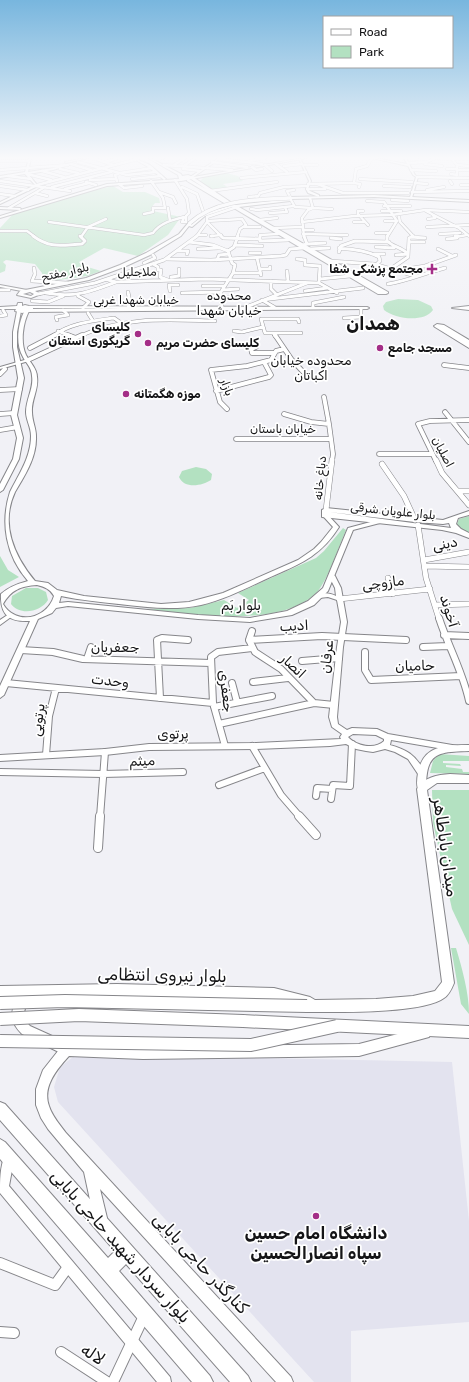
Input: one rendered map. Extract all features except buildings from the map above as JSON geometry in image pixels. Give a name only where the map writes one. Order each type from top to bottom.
[{"type":"highway","name":"بلوار سردار شهید حاجی بابایی","points":[[0,1109],[101,1225],[242,1382]]},
{"type":"highway","name":"بلوار سردار شهید حاجی بابایی","points":[[5,1152],[204,1382]]},
{"type":"highway","points":[[108,1271],[125,1252]]},
{"type":"main road","points":[[260,222],[288,240],[310,249],[382,293]]},
{"type":"main road","name":"بلوار مفتح","points":[[36,296],[45,289],[91,280],[126,268],[153,255],[185,236],[189,223]]},
{"type":"main road","name":"بلوار مفتح","points":[[21,295],[28,291],[94,276],[136,260],[180,235],[189,223]]},
{"type":"main road","points":[[259,224],[274,226],[353,275]]},
{"type":"main road","points":[[0,288],[28,291],[36,296]]},
{"type":"main road","points":[[0,288],[11,290],[21,295],[36,296]]},
{"type":"main road","points":[[3,309],[14,306],[17,298],[11,290]]},
{"type":"main road","points":[[21,295],[18,310],[18,332],[15,347],[19,365],[28,376],[35,389],[29,410],[33,431],[32,447],[30,459],[7,504],[3,522],[6,545],[15,563],[33,583]]},
{"type":"main road","points":[[0,490],[16,459],[20,438],[14,413],[20,389],[28,376],[28,360],[24,354],[18,332],[36,296]]},
{"type":"main road","name":"خیابان شهدا غربی","points":[[29,309],[274,307],[362,308]]},
{"type":"main road","name":"خیابان شهدا غربی","points":[[29,309],[362,308]]},
{"type":"main road","points":[[457,308],[469,308]]},
{"type":"main road","points":[[3,309],[29,309]]},
{"type":"main road","points":[[469,342],[441,328],[469,346]]},
{"type":"main road","points":[[326,513],[336,527],[345,526],[350,529],[378,522]]},
{"type":"main road","name":"بلوار علویان شرقی","points":[[326,513],[378,522],[416,523],[443,522],[452,520],[459,515],[469,513]]},
{"type":"main road","name":"بلوار علویان شرقی","points":[[326,513],[416,523],[458,531],[469,536]]},
{"type":"main road","points":[[452,520],[454,528],[458,531]]},
{"type":"main road","name":"بلوار بَم","points":[[56,592],[70,596],[149,605],[177,606],[204,601],[233,592],[310,556],[326,543],[336,527]]},
{"type":"main road","name":"بلوار بَم","points":[[56,606],[68,604],[198,617],[250,620],[289,613],[311,603],[326,589],[350,529]]},
{"type":"main road","points":[[33,583],[47,585],[56,592],[58,601],[56,606],[47,613],[35,618],[16,619],[4,613],[0,604],[4,594],[10,590],[33,583]]},
{"type":"main road","points":[[0,695],[35,618]]},
{"type":"main road","points":[[422,789],[421,772],[424,762],[432,753],[457,748],[469,748]]},
{"type":"main road","name":"میدان باباطاهر","points":[[448,983],[422,789],[431,781],[438,778],[469,779]]},
{"type":"main road","name":"بلوار نیروی انتظامی","points":[[0,1003],[66,1001],[323,1006],[400,1003],[430,999],[443,992],[448,983]]},
{"type":"main road","name":"بلوار نیروی انتظامی","points":[[0,992],[117,990],[274,994],[323,1006]]},
{"type":"main road","points":[[28,991],[18,1006],[17,1014],[21,1025],[26,1030],[67,1050],[143,1053],[359,1050],[436,1030]]},
{"type":"main road","points":[[0,1018],[80,1015],[469,1032]]},
{"type":"main road","points":[[0,1041],[251,1045],[337,1026]]},
{"type":"main road","name":"کنارگذر حاجی بابایی","points":[[67,1050],[52,1065],[42,1088],[42,1105],[51,1123],[90,1169],[286,1382]]},
{"type":"main road","points":[[90,1169],[101,1225]]},
{"type":"street","points":[[53,222],[144,235],[153,233],[158,226],[166,222]]},
{"type":"street","points":[[0,231],[27,231],[43,243],[53,246],[82,244],[85,241],[80,236],[87,227],[96,222]]},
{"type":"street","points":[[36,296],[106,280],[164,260],[177,251],[184,243],[198,235],[206,222]]},
{"type":"street","points":[[208,222],[220,233],[223,238],[245,241]]},
{"type":"street","points":[[217,260],[219,254],[229,252],[234,245],[240,229],[245,226],[264,222]]},
{"type":"street","points":[[302,222],[304,246]]},
{"type":"street","points":[[389,242],[387,235],[396,222]]},
{"type":"street","points":[[392,268],[406,260],[408,257],[409,242],[413,236],[408,229],[400,222]]},
{"type":"street","points":[[450,222],[468,236]]},
{"type":"street","points":[[274,226],[284,225]]},
{"type":"street","points":[[427,227],[469,225]]},
{"type":"street","points":[[274,226],[341,239]]},
{"type":"street","points":[[215,229],[208,230],[220,233]]},
{"type":"street","points":[[295,232],[303,232],[313,229],[314,234]]},
{"type":"street","points":[[331,230],[348,231]]},
{"type":"street","points":[[338,234],[339,230]]},
{"type":"street","points":[[440,234],[468,230]]},
{"type":"street","points":[[299,237],[303,232]]},
{"type":"street","points":[[377,232],[390,232]]},
{"type":"street","points":[[210,236],[220,233]]},
{"type":"street","points":[[260,240],[260,235],[278,234]]},
{"type":"street","points":[[198,235],[206,235]]},
{"type":"street","points":[[318,237],[322,235],[347,235]]},
{"type":"street","points":[[447,239],[457,238],[455,236],[468,236]]},
{"type":"street","points":[[411,237],[425,238]]},
{"type":"street","points":[[191,240],[198,240]]},
{"type":"street","points":[[191,240],[214,243],[220,248],[229,252]]},
{"type":"street","points":[[236,240],[288,240]]},
{"type":"street","points":[[339,248],[355,241],[389,242],[402,248],[408,254]]},
{"type":"street","points":[[409,242],[424,242]]},
{"type":"street","points":[[164,260],[217,260],[284,256],[290,249],[325,243]]},
{"type":"street","points":[[234,245],[262,246]]},
{"type":"street","points":[[376,247],[409,248]]},
{"type":"street","points":[[198,249],[220,248]]},
{"type":"street","points":[[310,249],[329,248]]},
{"type":"street","points":[[339,248],[385,256],[379,257],[373,254],[363,253]]},
{"type":"street","points":[[438,249],[452,256]]},
{"type":"street","points":[[177,251],[188,251],[187,254]]},
{"type":"street","points":[[222,308],[221,291],[233,273],[235,265],[230,259],[229,252]]},
{"type":"street","points":[[250,253],[260,252],[260,271],[263,281]]},
{"type":"street","points":[[172,254],[179,255]]},
{"type":"street","points":[[199,260],[200,254]]},
{"type":"street","points":[[406,260],[395,256],[408,254]]},
{"type":"street","points":[[106,280],[150,261],[155,258],[153,255]]},
{"type":"street","points":[[400,270],[425,266],[456,255]]},
{"type":"street","points":[[375,266],[380,261],[379,257]]},
{"type":"street","points":[[298,259],[305,260],[305,266],[320,266],[319,281]]},
{"type":"street","points":[[164,260],[178,263]]},
{"type":"street","points":[[206,266],[211,260]]},
{"type":"street","points":[[330,261],[392,268],[415,276]]},
{"type":"street","name":"ملاجلیل","points":[[153,264],[160,270],[160,277],[169,280]]},
{"type":"street","points":[[397,265],[400,270]]},
{"type":"street","points":[[233,273],[260,271],[270,269],[270,267]]},
{"type":"street","points":[[34,268],[35,274],[32,281],[67,283]]},
{"type":"street","points":[[388,284],[409,281],[415,276],[445,268]]},
{"type":"street","points":[[160,277],[178,276],[179,269]]},
{"type":"street","points":[[287,270],[288,281]]},
{"type":"street","points":[[319,281],[353,275]]},
{"type":"street","name":"ملاجلیل","points":[[106,280],[116,282],[148,283],[169,280],[319,281]]},
{"type":"street","points":[[169,280],[171,285],[169,285],[170,291]]},
{"type":"street","points":[[271,281],[271,288],[276,294]]},
{"type":"street","points":[[313,307],[312,303],[344,297],[327,288],[319,281]]},
{"type":"street","points":[[44,293],[63,296],[78,296],[116,282]]},
{"type":"street","points":[[246,308],[276,294],[309,282]]},
{"type":"street","points":[[171,285],[178,285]]},
{"type":"street","points":[[203,286],[224,286]]},
{"type":"street","points":[[305,291],[327,288]]},
{"type":"street","points":[[262,300],[336,293],[363,288]]},
{"type":"street","points":[[182,293],[238,289]]},
{"type":"street","points":[[128,292],[130,302],[128,308]]},
{"type":"street","points":[[36,296],[48,304],[63,296]]},
{"type":"street","points":[[78,296],[89,302],[83,308]]},
{"type":"street","points":[[222,298],[249,297]]},
{"type":"street","points":[[262,300],[274,307]]},
{"type":"street","points":[[344,318],[361,317],[362,308]]},
{"type":"street","points":[[0,316],[6,315],[3,309]]},
{"type":"street","points":[[268,309],[272,319]]},
{"type":"street","points":[[57,320],[56,317],[68,315],[63,310]]},
{"type":"street","points":[[88,314],[93,320]]},
{"type":"street","points":[[30,348],[39,345],[62,329],[93,320],[114,318],[121,323]]},
{"type":"street","points":[[299,322],[298,319],[261,319],[265,333],[301,333]]},
{"type":"street","points":[[104,320],[111,324]]},
{"type":"street","points":[[0,374],[1,368],[19,365],[28,360],[45,355],[76,338],[111,324],[214,320]]},
{"type":"street","points":[[234,331],[242,332],[263,327]]},
{"type":"street","points":[[58,331],[76,338]]},
{"type":"street","points":[[274,334],[292,360],[307,376]]},
{"type":"street","points":[[256,347],[251,349],[252,353],[274,353],[278,350],[284,349]]},
{"type":"street","points":[[216,391],[269,377],[271,375],[270,372],[264,362],[271,360],[274,353]]},
{"type":"street","name":"بازار","points":[[227,408],[220,402],[211,370],[247,366],[264,362]]},
{"type":"street","points":[[444,365],[469,368]]},
{"type":"street","points":[[0,390],[20,389]]},
{"type":"street","name":"دباغ خانه","points":[[324,398],[329,417],[332,464],[326,513]]},
{"type":"street","points":[[445,412],[469,442]]},
{"type":"street","points":[[0,414],[14,413]]},
{"type":"street","points":[[284,414],[310,422],[329,424]]},
{"type":"street","points":[[452,421],[469,420]]},
{"type":"street","points":[[461,433],[469,420]]},
{"type":"street","name":"اصلیان","points":[[452,421],[430,421],[418,424],[442,473],[469,505]]},
{"type":"street","points":[[0,430],[18,427]]},
{"type":"street","name":"خیابان باستان","points":[[236,439],[331,439]]},
{"type":"street","points":[[379,454],[432,454]]},
{"type":"street","name":"آخوند","points":[[382,464],[404,496],[416,523],[425,563],[426,578],[448,646],[461,676],[464,679],[469,701]]},
{"type":"street","points":[[458,492],[469,491]]},
{"type":"street","name":"دینی","points":[[425,563],[469,552]]},
{"type":"street","points":[[425,563],[469,567]]},
{"type":"street","name":"عرفان","points":[[332,576],[338,588],[344,622],[333,717],[335,725],[348,739]]},
{"type":"street","points":[[388,578],[393,594]]},
{"type":"street","name":"مازوچی","points":[[339,599],[430,589]]},
{"type":"street","points":[[319,596],[328,595],[339,599]]},
{"type":"street","points":[[435,605],[469,604]]},
{"type":"street","points":[[0,623],[9,616]]},
{"type":"street","points":[[252,631],[249,640],[252,648]]},
{"type":"street","points":[[444,635],[469,636]]},
{"type":"street","name":"ادیب","points":[[249,640],[322,636],[406,640]]},
{"type":"street","points":[[160,698],[157,640],[162,638],[188,640]]},
{"type":"street","points":[[423,647],[448,646]]},
{"type":"street","points":[[87,659],[91,647]]},
{"type":"street","name":"جعفری","points":[[225,746],[213,705],[211,657],[218,652],[252,648]]},
{"type":"street","name":"انصار","points":[[252,648],[281,669],[288,678],[314,703]]},
{"type":"street","name":"جعفریان","points":[[20,650],[53,652],[87,659],[158,660],[211,663]]},
{"type":"street","name":"حامیان","points":[[365,652],[365,670],[371,680],[461,676]]},
{"type":"street","points":[[302,661],[339,658]]},
{"type":"street","points":[[253,682],[288,678]]},
{"type":"street","name":"وحدت","points":[[6,683],[160,698],[213,705],[272,696]]},
{"type":"street","points":[[232,683],[237,702]]},
{"type":"street","name":"پرتویی","points":[[46,755],[49,716],[56,688]]},
{"type":"street","points":[[219,724],[314,703],[334,706]]},
{"type":"street","name":"پرتوی","points":[[0,758],[105,752],[148,747],[252,746],[330,743],[348,739],[362,731],[376,732],[387,737],[457,748]]},
{"type":"street","points":[[385,746],[388,742],[387,737]]},
{"type":"street","points":[[331,800],[333,785],[350,786],[348,739]]},
{"type":"street","name":"پرتوی","points":[[348,739],[373,748],[385,746],[403,751],[410,755],[421,772]]},
{"type":"street","points":[[252,746],[281,794],[316,835]]},
{"type":"street","points":[[98,848],[105,752]]},
{"type":"street","points":[[219,785],[265,768]]},
{"type":"street","points":[[0,772],[103,774]]},
{"type":"street","name":"میثم","points":[[103,774],[182,772]]},
{"type":"street","points":[[316,796],[318,788],[332,789]]},
{"type":"street","points":[[5,1152],[3,1188],[165,1382]]},
{"type":"street","points":[[0,1263],[55,1285],[68,1267]]},
{"type":"street","points":[[113,1382],[145,1314]]},
{"type":"street","points":[[0,1332],[14,1333]]},
{"type":"street","name":"لاله","points":[[61,1352],[107,1382]]},
{"type":"shaded area","name":"دانشگاه امام حسین سپاه انصارالحسین","points":[[77,1054],[452,1062],[469,1221],[469,1322],[351,1331],[351,1382],[314,1382],[58,1102],[54,1087],[60,1067]]},
{"type":"green space","points":[[5,222],[177,222],[168,235],[138,256],[104,248],[79,262],[81,265],[101,271],[87,276],[44,282],[42,273],[35,264],[6,260],[3,262],[6,265],[5,271],[0,273],[0,228]]},
{"type":"green space","points":[[398,299],[418,300],[431,306],[433,310],[423,317],[409,318],[395,316],[384,310],[383,306],[386,302]]},
{"type":"green space","points":[[196,467],[206,469],[212,474],[211,480],[198,485],[189,485],[181,481],[179,477],[182,471]]},
{"type":"green space","points":[[469,516],[469,533],[462,530],[457,524],[459,519]]},
{"type":"green space","points":[[343,528],[346,530],[326,579],[318,591],[302,603],[282,611],[260,615],[235,616],[144,609],[190,608],[224,600],[237,608],[249,600],[238,593],[316,558],[324,551]]},
{"type":"green space","points":[[0,556],[8,570],[19,577],[0,587]]},
{"type":"green space","points":[[26,588],[38,588],[46,592],[48,600],[36,610],[25,611],[15,608],[11,604],[12,596]]},
{"type":"green space","points":[[439,754],[469,756],[469,761],[443,761],[443,763],[460,764],[461,766],[446,765],[446,767],[462,769],[463,772],[469,772],[469,774],[430,773],[433,761]]},
{"type":"green space","points":[[432,790],[469,790],[469,945],[452,909],[433,823]]},
{"type":"green space","points":[[451,948],[456,948],[461,964],[469,1006],[469,1014],[461,1004]]},
{"type":"place","name":"مجتمع پزشکی شفا","points":[[432,269]]},
{"type":"place","name":"کلیسای گریگوری استفان","points":[[138,334]]},
{"type":"place","name":"کلیسای حضرت مریم","points":[[148,343]]},
{"type":"place","name":"مسجد جامع","points":[[380,348]]},
{"type":"place","name":"موزه هگمتانه","points":[[126,394]]},
{"type":"place","name":"دانشگاه امام حسین سپاه انصارالحسین","points":[[316,1216]]},
{"type":"district","name":"محدوده خیابان شهدا","points":[[229,302]]},
{"type":"district","name":"همدان","points":[[373,324]]},
{"type":"district","name":"محدوده خیابان اکباتان","points":[[311,368]]}]
